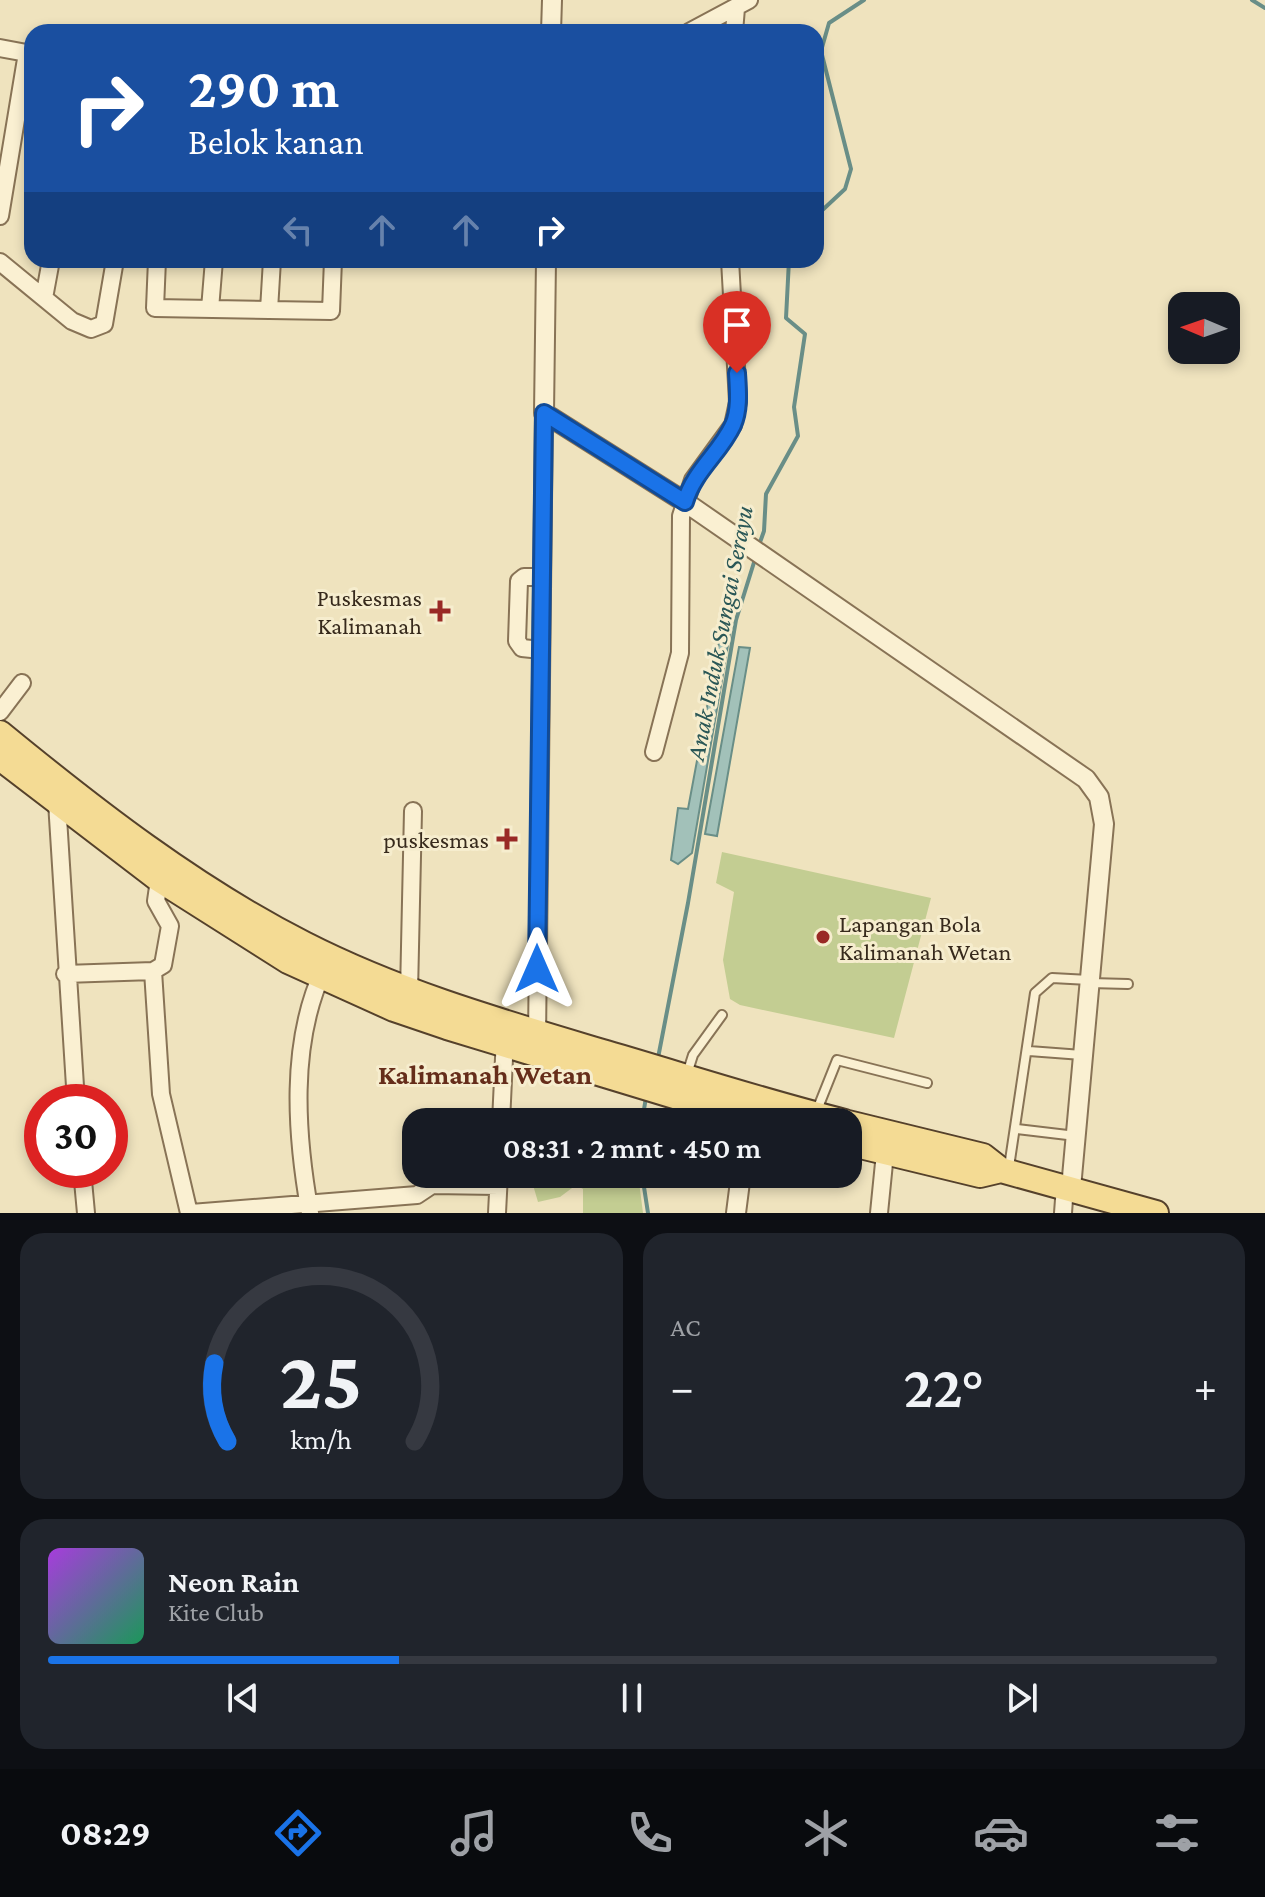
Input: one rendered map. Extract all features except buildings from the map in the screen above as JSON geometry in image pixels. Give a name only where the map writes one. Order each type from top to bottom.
[{"type":"main road","points":[[0,733],[62,794]]},
{"type":"main road","points":[[0,758],[62,794],[163,869],[262,921],[325,966],[394,1009],[506,1034],[673,1082],[734,1108]]},
{"type":"main road","points":[[325,966],[409,992],[506,1034]]},
{"type":"main road","points":[[862,1130],[886,1142],[980,1175],[1004,1171],[1156,1213]]},
{"type":"main road","points":[[862,1143],[886,1142]]},
{"type":"street","points":[[551,24],[552,0]]},
{"type":"street","points":[[704,24],[743,4]]},
{"type":"street","points":[[737,24],[743,4]]},
{"type":"street","points":[[0,48],[24,52]]},
{"type":"street","points":[[0,216],[24,81]]},
{"type":"street","points":[[0,262],[72,321],[91,329],[104,324],[114,268]]},
{"type":"street","points":[[44,298],[50,268]]},
{"type":"street","points":[[157,268],[155,308],[331,311],[333,268]]},
{"type":"street","points":[[210,309],[213,268]]},
{"type":"street","points":[[269,310],[272,268]]},
{"type":"street","points":[[537,1044],[546,268]]},
{"type":"street","points":[[654,752],[680,653],[681,516],[693,480],[733,425],[738,402],[730,268]]},
{"type":"street","points":[[544,413],[685,502],[1086,779],[1099,797],[1104,824],[1076,1137],[1063,1213]]},
{"type":"street","points":[[541,577],[524,577],[519,581],[517,641],[522,648],[541,650]]},
{"type":"street","points":[[0,712],[22,683]]},
{"type":"street","points":[[62,794],[65,974],[74,1084]]},
{"type":"street","points":[[409,992],[413,811]]},
{"type":"street","points":[[65,974],[153,971],[166,960],[170,926],[158,906],[163,869]]},
{"type":"street","points":[[310,1209],[299,1088],[302,1043],[325,966]]},
{"type":"street","points":[[153,971],[161,1094],[190,1213],[310,1209],[420,1194],[428,1188]]},
{"type":"street","points":[[502,1108],[506,1034]]},
{"type":"street","points":[[879,1213],[886,1142]]},
{"type":"street","points":[[84,1188],[86,1213]]},
{"type":"street","points":[[497,1213],[498,1188]]},
{"type":"street","points":[[736,1213],[739,1188]]},
{"type":"street","points":[[410,1195],[410,1213]]},
{"type":"lane","points":[[1004,1171],[1017,1129],[1035,993],[1052,978],[1128,984]]},
{"type":"lane","points":[[673,1082],[722,1015]]},
{"type":"lane","points":[[1029,1051],[1083,1055]]},
{"type":"lane","points":[[818,1108],[837,1060],[927,1083]]},
{"type":"lane","points":[[1017,1129],[1076,1137]]},
{"type":"green space","name":"Lapangan Bola Kalimanah Wetan","points":[[722,852],[931,898],[894,1038],[740,1005],[730,999],[723,960],[734,892],[716,883]]},
{"type":"green space","points":[[534,1188],[572,1188],[560,1197],[538,1202]]},
{"type":"green space","points":[[640,1188],[643,1213],[583,1213],[583,1189]]},
{"type":"water","points":[[723,621],[732,622],[692,853],[678,864],[671,860],[678,808],[688,809]]},
{"type":"water","points":[[739,647],[750,648],[717,836],[705,834]]},
{"type":"waterway","name":"Anak Induk Sungai Serayu","points":[[824,40],[829,23],[864,0]]},
{"type":"waterway","name":"Anak Induk Sungai Serayu","points":[[1252,0],[1265,8]]},
{"type":"waterway","name":"Anak Induk Sungai Serayu","points":[[824,63],[851,169],[845,189],[824,209]]},
{"type":"waterway","name":"Anak Induk Sungai Serayu","points":[[758,548],[764,531],[766,494],[798,436],[794,407],[805,334],[786,318],[789,268]]},
{"type":"waterway","name":"Anak Induk Sungai Serayu","points":[[658,1058],[736,620],[756,556]]},
{"type":"waterway","name":"Anak Induk Sungai Serayu","points":[[644,1108],[646,1097]]},
{"type":"waterway","name":"Anak Induk Sungai Serayu","points":[[644,1188],[648,1213]]},
{"type":"place","name":"Puskesmas Kalimanah","points":[[440,611]]},
{"type":"place","name":"puskesmas","points":[[507,839]]},
{"type":"place","name":"Lapangan Bola Kalimanah Wetan","points":[[823,937]]},
{"type":"district","name":"Kalimanah Wetan","points":[[485,1074]]},
{"type":"route","points":[[537,969],[544,413],[685,502],[693,480],[733,425],[738,402],[737,373]]}]
